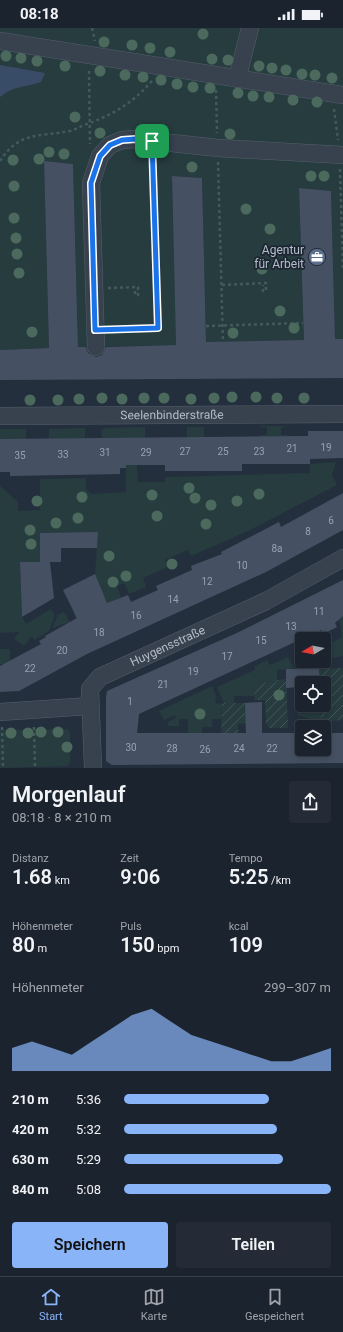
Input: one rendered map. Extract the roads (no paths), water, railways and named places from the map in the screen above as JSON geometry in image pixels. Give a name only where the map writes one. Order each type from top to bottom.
[{"type":"street","points":[[237,79],[250,28]]},
{"type":"street","points":[[0,41],[163,68],[338,94]]},
{"type":"street","points":[[96,347],[91,183],[100,156],[110,145],[122,140],[152,141],[218,148],[341,155]]},
{"type":"street","name":"Seelenbinderstraße","points":[[0,416],[343,414]]},
{"type":"street","name":"Huygensstraße","points":[[93,768],[90,689],[100,677],[266,601],[343,558]]},
{"type":"street","points":[[1,720],[90,706]]},
{"type":"water","points":[[0,65],[45,73],[41,82],[15,89],[0,97]]},
{"type":"place","name":"Agentur für Arbeit","points":[[317,257]]}]
